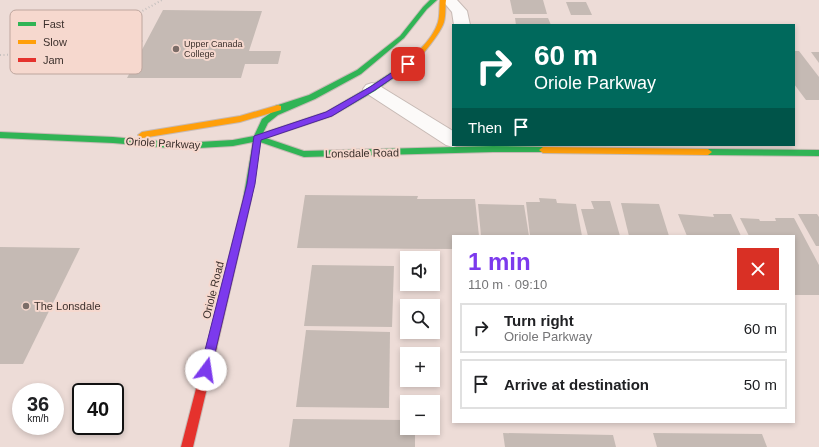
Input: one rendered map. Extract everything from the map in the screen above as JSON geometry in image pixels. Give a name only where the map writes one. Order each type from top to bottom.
[{"type":"main road","name":"Oriole Parkway","points":[[113,140],[182,127],[240,119],[264,113],[312,97],[358,72],[402,37],[425,8],[434,0]]},
{"type":"main road","name":"Oriole Parkway","points":[[113,140],[182,146],[233,143],[257,138],[329,114],[372,89],[408,64],[432,39],[441,23],[443,0]]},
{"type":"main road","points":[[257,138],[264,122],[280,111],[312,97]]},
{"type":"main road","points":[[0,135],[113,140]]},
{"type":"main road","name":"Lonsdale Road","points":[[257,138],[304,154],[467,147],[819,153]]},
{"type":"main road","name":"Oriole Road","points":[[187,447],[251,184],[257,138]]},
{"type":"street","points":[[450,0],[459,11],[462,24]]},
{"type":"street","points":[[372,89],[452,139]]},
{"type":"path","points":[[142,11],[162,0]]},
{"type":"path","points":[[0,55],[10,55]]},
{"type":"building","points":[[510,0],[543,0],[547,14],[513,14]]},
{"type":"building","points":[[566,2],[586,2],[592,15],[571,15]]},
{"type":"building","points":[[163,10],[262,11],[249,51],[281,51],[278,64],[245,64],[241,78],[127,78],[129,74],[142,74],[142,50]]},
{"type":"building","points":[[515,18],[548,18],[551,24],[516,24]]},
{"type":"building","points":[[795,51],[799,51],[819,77],[819,100],[806,100],[795,85]]},
{"type":"building","points":[[811,52],[819,52],[819,63]]},
{"type":"building","points":[[305,195],[418,196],[417,199],[475,199],[479,235],[452,235],[452,249],[297,248]]},
{"type":"building","points":[[539,198],[556,199],[557,203],[576,204],[582,235],[530,235],[526,202],[540,202]]},
{"type":"building","points":[[591,201],[610,201],[620,235],[588,235],[581,209],[594,209]]},
{"type":"building","points":[[621,203],[659,204],[669,235],[629,235]]},
{"type":"building","points":[[478,204],[524,205],[529,235],[481,235]]},
{"type":"building","points":[[678,214],[714,217],[713,214],[731,214],[741,235],[687,235]]},
{"type":"building","points":[[798,214],[817,214],[819,217],[819,246],[816,246]]},
{"type":"building","points":[[740,218],[759,219],[760,221],[776,221],[775,218],[794,218],[819,265],[819,295],[795,295],[795,235],[748,235]]},
{"type":"building","name":"The Lonsdale","points":[[0,247],[80,248],[23,364],[0,364]]},
{"type":"building","points":[[312,265],[394,266],[392,327],[304,326]]},
{"type":"building","points":[[306,330],[390,332],[389,408],[296,407]]},
{"type":"building","points":[[293,419],[400,420],[400,435],[415,435],[415,447],[289,447]]},
{"type":"building","points":[[503,433],[613,435],[616,447],[505,447]]},
{"type":"building","points":[[653,433],[762,434],[767,447],[657,447]]},
{"type":"traffic: fast","points":[[278,108],[312,97],[359,72],[402,37],[425,8],[434,0]]},
{"type":"traffic: fast","points":[[0,135],[113,140],[182,146],[233,143],[257,138],[329,114],[372,89],[397,72]]},
{"type":"traffic: fast","points":[[247,200],[258,135],[261,127],[265,121],[275,113],[312,97]]},
{"type":"traffic: fast","points":[[257,138],[304,154],[493,149],[543,150]]},
{"type":"traffic: fast","points":[[708,152],[819,153]]},
{"type":"traffic: slow","points":[[397,72],[416,57],[434,36],[441,22],[443,0]]},
{"type":"traffic: slow","points":[[142,135],[240,119],[278,108]]},
{"type":"traffic: slow","points":[[543,150],[708,152]]},
{"type":"traffic: slow","points":[[212,346],[247,200]]},
{"type":"traffic: jam","points":[[187,447],[212,346]]},
{"type":"place","name":"Upper Canada College","points":[[176,49]]},
{"type":"place","name":"The Lonsdale","points":[[26,306]]},
{"type":"route","points":[[206,370],[251,184],[257,138],[329,114],[372,89],[408,64]]}]
